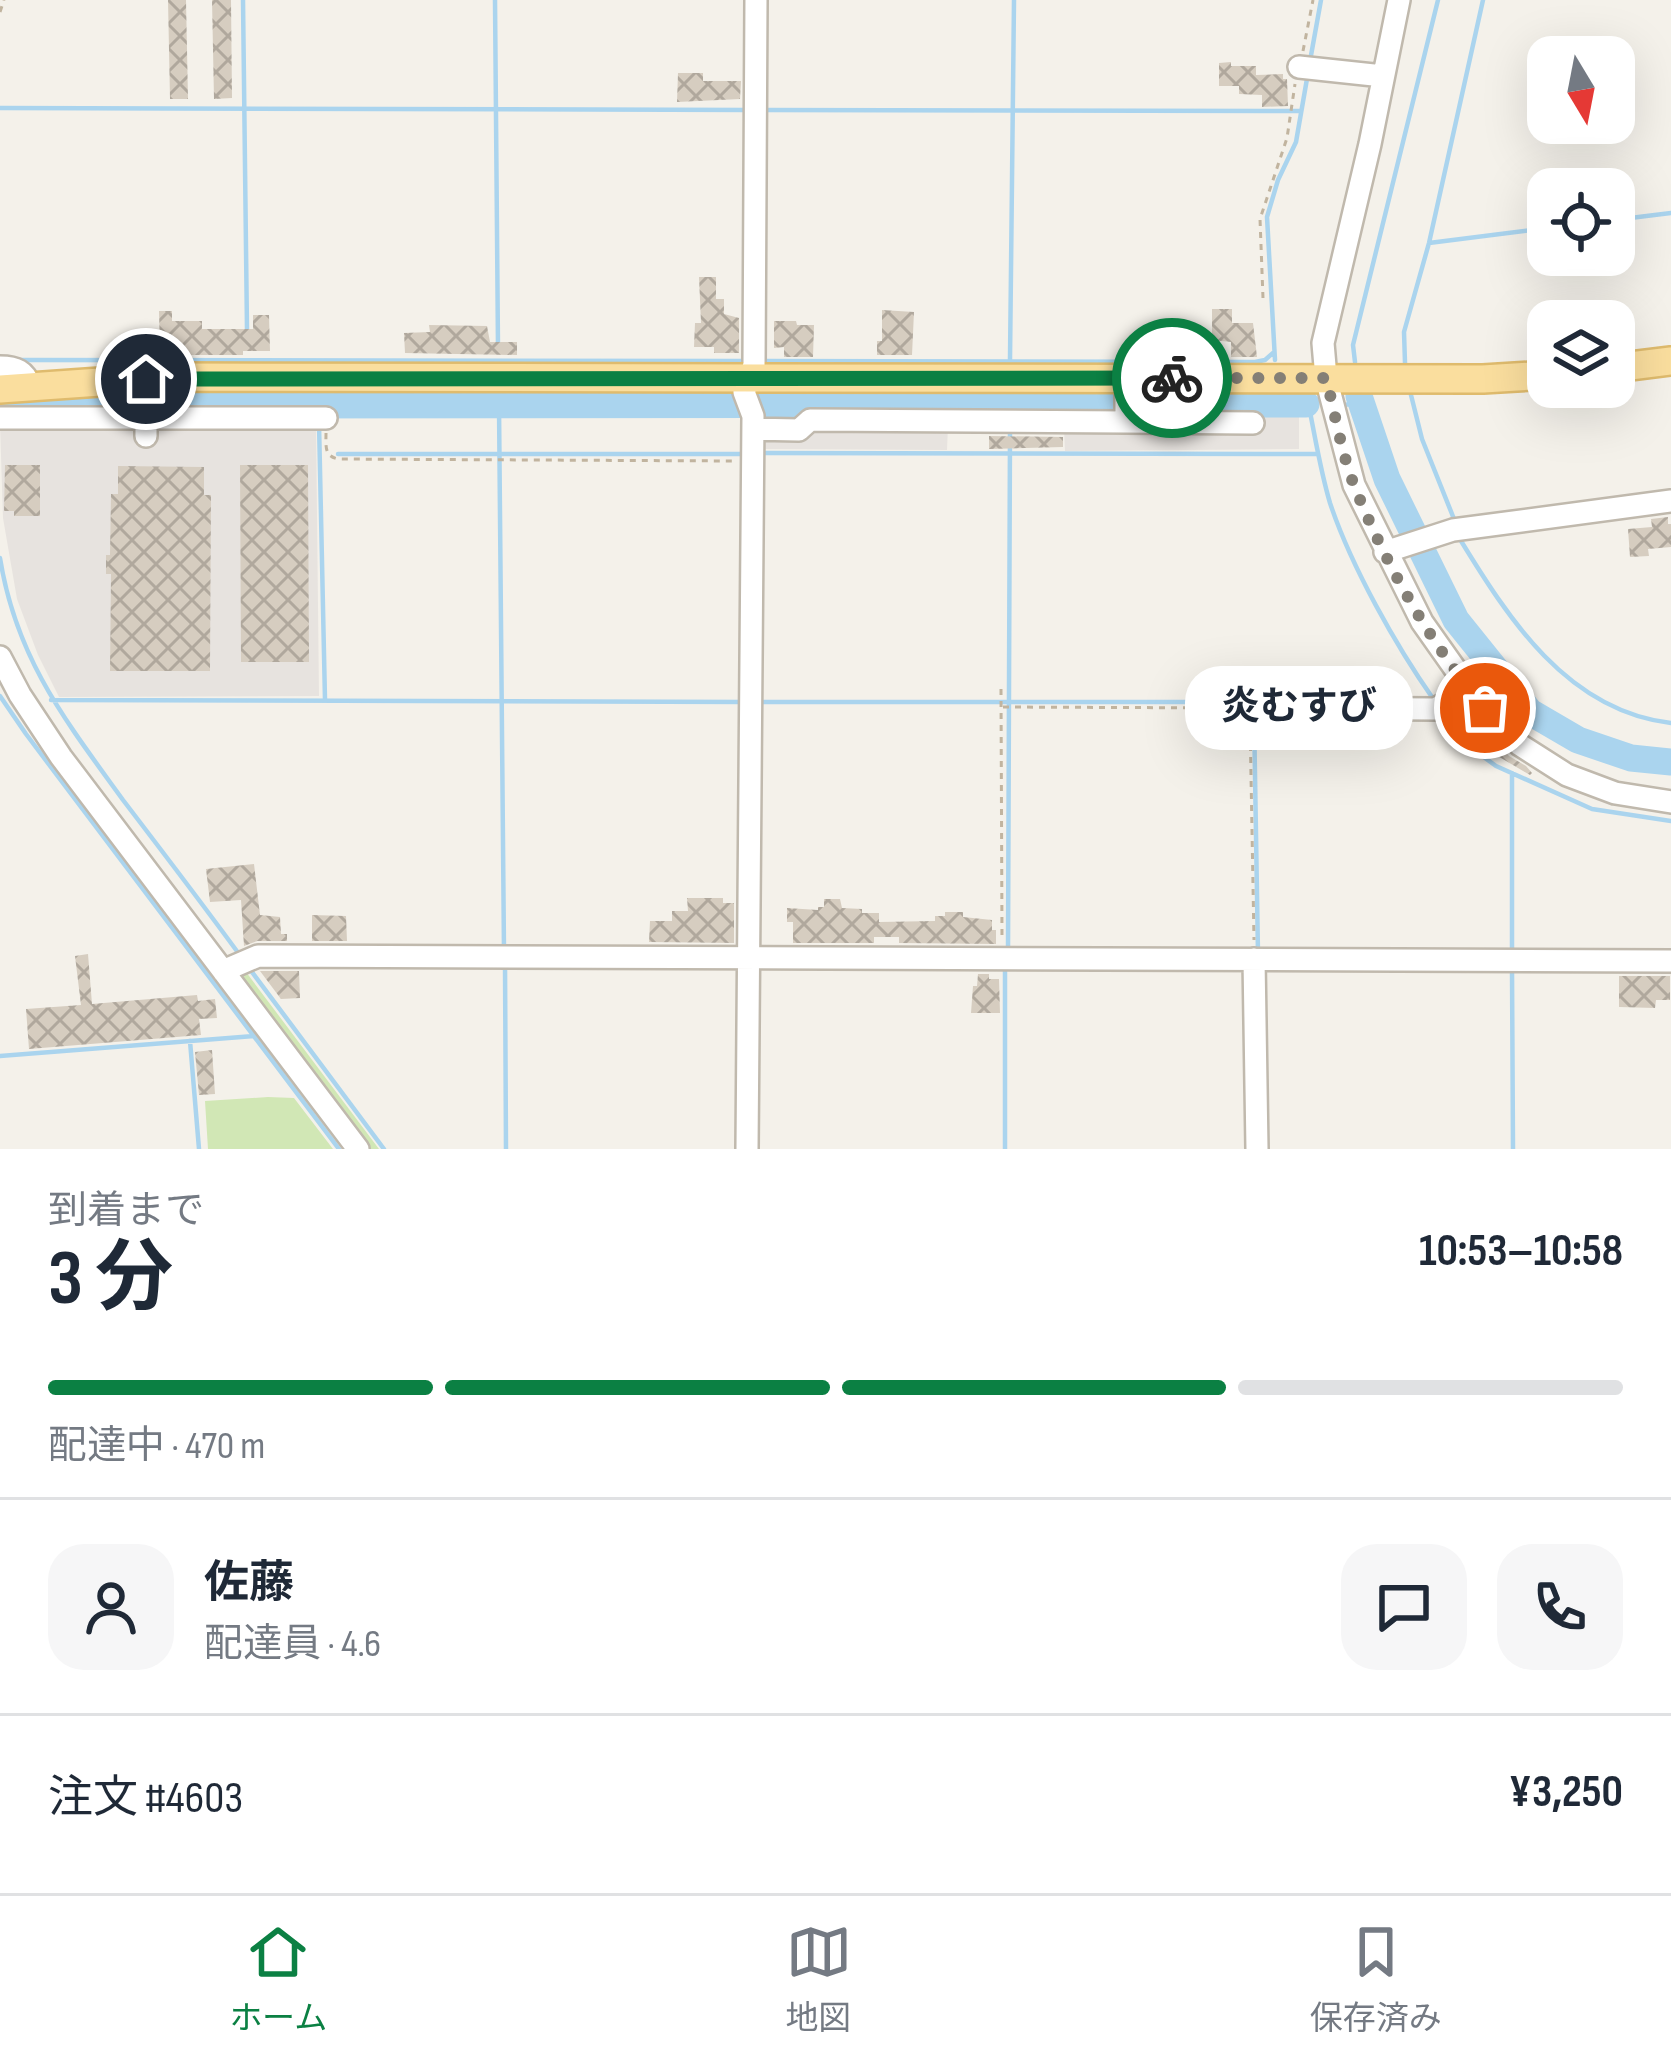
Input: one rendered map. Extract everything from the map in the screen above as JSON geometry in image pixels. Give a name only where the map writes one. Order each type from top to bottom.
[{"type":"main road","points":[[1635,365],[1671,361]]},
{"type":"main road","points":[[0,389],[30,386],[146,409],[751,390],[1126,402],[1326,378],[1527,376]]},
{"type":"street","points":[[747,1149],[756,0]]},
{"type":"street","points":[[1399,0],[1323,343],[1326,378],[1354,485],[1422,622],[1470,691],[1520,745],[1579,780],[1615,793],[1671,802]]},
{"type":"street","points":[[1305,67],[1383,76]]},
{"type":"street","points":[[0,368],[21,370],[30,386]]},
{"type":"street","points":[[751,390],[800,430],[810,420],[1010,422],[1126,402],[1253,423]]},
{"type":"street","points":[[0,418],[146,409],[321,418]]},
{"type":"street","points":[[1385,552],[1461,528],[1671,501]]},
{"type":"street","points":[[0,657],[61,757],[237,964],[358,1149]]},
{"type":"street","points":[[1258,708],[1439,707],[1470,691]]},
{"type":"street","points":[[1253,955],[1257,1149]]},
{"type":"street","points":[[237,964],[1253,955],[1671,961]]},
{"type":"path","points":[[0,12],[4,0]]},
{"type":"path","points":[[1263,298],[1259,219],[1287,139],[1305,67],[1313,0]]},
{"type":"path","points":[[321,418],[326,452],[338,460],[753,461]]},
{"type":"path","points":[[1001,689],[1005,705],[1002,950]]},
{"type":"path","points":[[1005,705],[1250,708],[1253,955]]},
{"type":"shaded area","points":[[761,411],[976,412],[948,426],[947,450],[763,449]]},
{"type":"shaded area","points":[[1299,413],[1299,449],[1065,451],[1064,429],[1014,415]]},
{"type":"shaded area","points":[[316,423],[319,696],[59,697],[17,599],[3,518],[0,424]]},
{"type":"green space","points":[[243,968],[379,1149],[367,1149],[243,984]]},
{"type":"green space","points":[[294,1098],[333,1149],[208,1149],[205,1101]]},
{"type":"building","points":[[168,0],[186,0],[188,99],[170,99]]},
{"type":"building","points":[[212,0],[231,0],[232,98],[214,99]]},
{"type":"building","points":[[1231,62],[1231,66],[1256,66],[1256,75],[1283,74],[1288,106],[1262,107],[1262,95],[1239,94],[1239,86],[1219,86],[1219,63]]},
{"type":"building","points":[[678,73],[703,73],[703,81],[741,81],[740,99],[677,102]]},
{"type":"building","points":[[699,277],[716,277],[716,299],[724,299],[724,314],[739,318],[739,353],[694,347],[695,323],[701,323]]},
{"type":"building","points":[[1212,309],[1232,309],[1232,323],[1253,323],[1257,357],[1231,357],[1231,342],[1212,340]]},
{"type":"building","points":[[882,310],[914,312],[912,355],[877,355]]},
{"type":"building","points":[[159,311],[172,311],[172,321],[202,321],[202,329],[253,329],[253,315],[269,315],[270,351],[187,355],[187,351],[160,351]]},
{"type":"building","points":[[774,321],[814,325],[813,357],[784,357],[784,347],[774,348]]},
{"type":"building","points":[[429,325],[487,326],[490,342],[517,342],[517,355],[405,353],[404,333],[430,332]]},
{"type":"building","points":[[1188,336],[1188,340],[1200,340],[1200,352],[1159,358],[1159,350],[1152,350],[1152,338]]},
{"type":"building","points":[[989,436],[1063,437],[1063,447],[989,449]]},
{"type":"building","points":[[5,465],[40,465],[40,516],[4,511]]},
{"type":"building","points":[[240,465],[308,465],[309,662],[241,662]]},
{"type":"building","points":[[118,466],[204,467],[204,495],[211,495],[210,671],[110,671],[111,574],[106,574],[106,555],[110,555],[111,494],[118,494]]},
{"type":"building","points":[[1668,517],[1671,547],[1630,557],[1628,529],[1652,527],[1651,519]]},
{"type":"building","points":[[1467,709],[1530,775],[1484,748],[1454,716]]},
{"type":"building","points":[[254,864],[260,915],[280,917],[281,934],[287,934],[287,941],[244,946],[241,900],[210,902],[206,869]]},
{"type":"building","points":[[687,898],[723,898],[723,903],[734,903],[734,943],[649,942],[650,921],[672,921],[672,911],[688,911]]},
{"type":"building","points":[[824,899],[840,899],[842,908],[879,913],[879,922],[935,921],[935,916],[945,916],[945,912],[963,912],[963,917],[992,920],[996,944],[899,943],[899,937],[874,937],[874,943],[793,943],[787,908],[818,910],[824,907]]},
{"type":"building","points":[[312,915],[346,916],[347,941],[312,941]]},
{"type":"building","points":[[88,954],[92,1004],[197,995],[198,1001],[215,999],[217,1018],[199,1019],[201,1035],[29,1049],[26,1009],[81,1005],[75,956]]},
{"type":"building","points":[[260,971],[299,971],[300,998],[281,999]]},
{"type":"building","points":[[978,974],[999,979],[1000,1013],[971,1013]]},
{"type":"building","points":[[1619,976],[1670,976],[1670,1000],[1656,1000],[1655,1008],[1619,1007]]},
{"type":"building","points":[[212,1050],[215,1094],[199,1095],[195,1052]]},
{"type":"waterway","points":[[243,0],[247,330]]},
{"type":"waterway","points":[[495,0],[498,348]]},
{"type":"waterway","points":[[1010,360],[1014,0]]},
{"type":"waterway","points":[[1310,61],[1321,0]]},
{"type":"waterway","points":[[1355,362],[1353,345],[1438,0]]},
{"type":"waterway","points":[[1405,363],[1404,332],[1429,243],[1483,0]]},
{"type":"waterway","points":[[1275,360],[1267,217],[1296,142],[1308,73]]},
{"type":"waterway","points":[[0,108],[749,110]]},
{"type":"waterway","points":[[760,110],[1301,111]]},
{"type":"waterway","points":[[1635,217],[1671,213]]},
{"type":"waterway","points":[[1429,243],[1527,231]]},
{"type":"waterway","points":[[762,361],[1255,362],[1273,353]]},
{"type":"waterway","points":[[18,360],[744,361]]},
{"type":"waterway","points":[[247,388],[247,405]]},
{"type":"waterway","points":[[1010,391],[1010,412]]},
{"type":"waterway","points":[[1411,395],[1422,439],[1456,524]]},
{"type":"waterway","points":[[1359,396],[1387,479],[1456,620],[1530,712],[1578,740],[1631,758],[1671,762]]},
{"type":"waterway","points":[[1343,405],[1361,403]]},
{"type":"waterway","points":[[1306,404],[1330,503],[1350,553],[1390,631],[1434,700]]},
{"type":"waterway","points":[[0,408],[1306,404]]},
{"type":"waterway","points":[[499,405],[504,952]]},
{"type":"waterway","points":[[319,423],[325,700]]},
{"type":"waterway","points":[[1008,952],[1010,430]]},
{"type":"waterway","points":[[760,453],[1318,454]]},
{"type":"waterway","points":[[338,454],[746,454]]},
{"type":"waterway","points":[[1458,536],[1520,628],[1571,680],[1634,715],[1671,723]]},
{"type":"waterway","points":[[0,558],[18,627],[63,715],[239,954]]},
{"type":"waterway","points":[[0,696],[339,1149]]},
{"type":"waterway","points":[[51,700],[745,702]]},
{"type":"waterway","points":[[759,702],[1251,702]]},
{"type":"waterway","points":[[1254,714],[1258,954]]},
{"type":"waterway","points":[[1445,714],[1496,766],[1592,809],[1671,821]]},
{"type":"waterway","points":[[1512,773],[1512,953]]},
{"type":"waterway","points":[[505,963],[506,1149]]},
{"type":"waterway","points":[[249,968],[384,1149]]},
{"type":"waterway","points":[[1005,969],[1005,1149]]},
{"type":"waterway","points":[[1512,969],[1513,1149]]},
{"type":"waterway","points":[[0,1056],[254,1036]]},
{"type":"waterway","points":[[190,1041],[199,1149]]},
{"type":"way so far","points":[[1172,378],[1326,378],[1354,485],[1385,552],[1422,622],[1485,708]]},
{"type":"place","name":"炎むすび","points":[[1485,708]]},
{"type":"route","points":[[146,379],[1172,378]]}]
